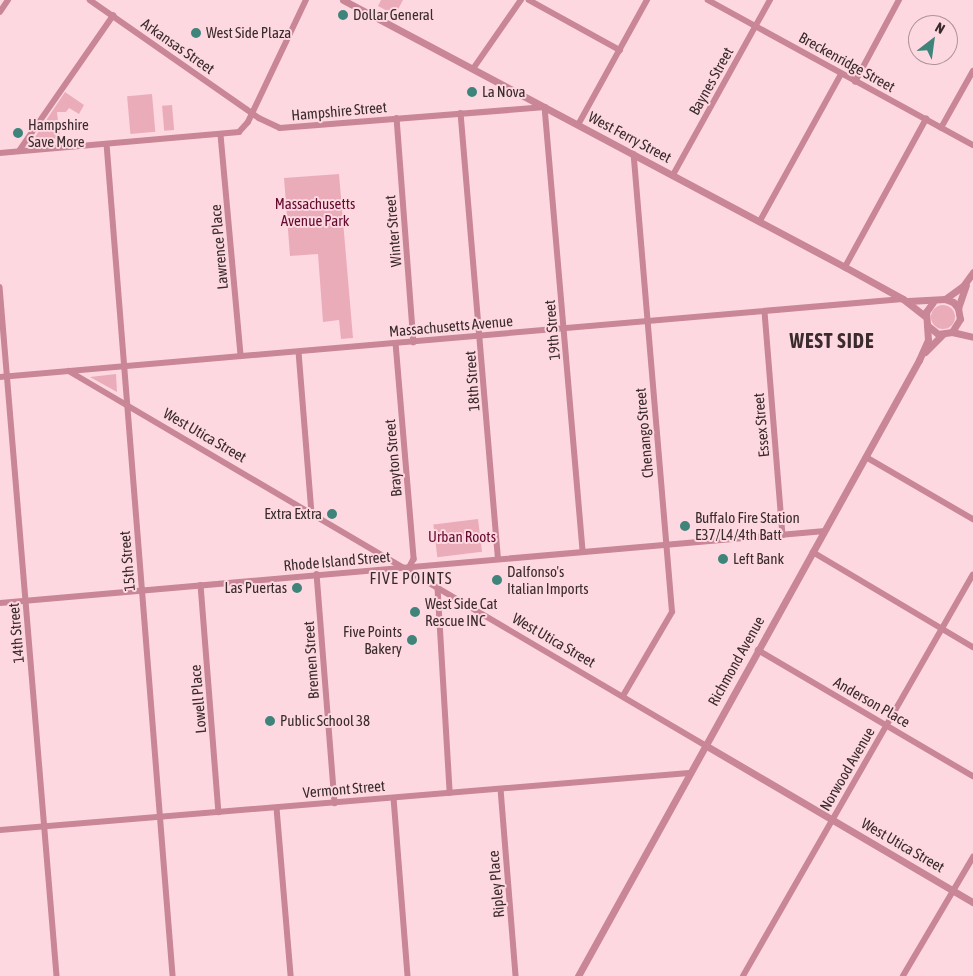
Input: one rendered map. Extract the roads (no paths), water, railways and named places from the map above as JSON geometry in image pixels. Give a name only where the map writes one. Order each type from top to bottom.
[{"type":"street","points":[[0,12],[8,0]]},
{"type":"street","name":"Arkansas Street","points":[[90,0],[252,113]]},
{"type":"street","points":[[0,153],[222,135],[239,132],[252,113],[306,0]]},
{"type":"street","name":"West Ferry Street","points":[[343,0],[903,299],[914,303],[933,302]]},
{"type":"street","points":[[473,69],[521,0]]},
{"type":"street","points":[[528,0],[620,50]]},
{"type":"street","points":[[578,125],[647,0]]},
{"type":"street","name":"Breckenridge Street","points":[[708,0],[973,145]]},
{"type":"street","name":"Baynes Street","points":[[673,175],[770,0]]},
{"type":"street","points":[[855,82],[900,0]]},
{"type":"street","points":[[20,152],[113,16]]},
{"type":"street","points":[[941,128],[973,71]]},
{"type":"street","points":[[760,221],[841,74]]},
{"type":"street","name":"Hampshire Street","points":[[252,113],[280,128],[545,107]]},
{"type":"street","name":"19th Street","points":[[545,107],[583,551]]},
{"type":"street","name":"18th Street","points":[[461,113],[498,558]]},
{"type":"street","name":"Winter Street","points":[[396,118],[414,342]]},
{"type":"street","points":[[845,268],[926,119]]},
{"type":"street","name":"Lawrence Place","points":[[222,135],[241,356]]},
{"type":"street","name":"15th Street","points":[[107,144],[173,976]]},
{"type":"street","name":"Chenango Street","points":[[623,696],[672,612],[634,155]]},
{"type":"street","points":[[973,272],[967,281],[958,308],[960,319],[973,336]]},
{"type":"street","points":[[967,281],[945,300],[933,302],[925,316],[927,325],[933,332],[943,334],[952,332],[973,336]]},
{"type":"street","name":"14th Street","points":[[0,287],[57,976]]},
{"type":"street","name":"West Ferry Street","points":[[903,299],[925,316]]},
{"type":"street","name":"Massachusetts Avenue","points":[[0,377],[903,299]]},
{"type":"street","points":[[945,300],[958,308]]},
{"type":"street","name":"Essex Street","points":[[765,312],[782,535]]},
{"type":"street","points":[[952,332],[960,319]]},
{"type":"street","name":"Richmond Avenue","points":[[578,976],[919,360],[928,340],[927,325]]},
{"type":"street","name":"Richmond Avenue","points":[[919,360],[943,334]]},
{"type":"street","name":"Brayton Street","points":[[396,343],[414,559],[409,569]]},
{"type":"street","points":[[298,352],[312,514]]},
{"type":"street","name":"West Utica Street","points":[[69,371],[973,902]]},
{"type":"street","points":[[866,457],[973,519]]},
{"type":"street","name":"Rhode Island Street","points":[[0,603],[317,574],[409,569],[498,558],[825,530]]},
{"type":"street","points":[[813,552],[973,647]]},
{"type":"street","name":"Bremen Street","points":[[317,574],[335,803]]},
{"type":"street","name":"Norwood Avenue","points":[[743,976],[973,575]]},
{"type":"street","name":"Lowell Place","points":[[201,585],[219,812]]},
{"type":"street","points":[[438,588],[450,793]]},
{"type":"street","name":"Anderson Place","points":[[758,650],[973,776]]},
{"type":"street","name":"Vermont Street","points":[[0,830],[689,773]]},
{"type":"street","name":"Ripley Place","points":[[501,789],[516,976]]},
{"type":"street","points":[[394,798],[408,976]]},
{"type":"street","points":[[277,808],[291,976]]},
{"type":"street","points":[[903,976],[973,856]]},
{"type":"place","name":"Dollar General","points":[[343,15]]},
{"type":"place","name":"West Side Plaza","points":[[196,33]]},
{"type":"place","name":"La Nova","points":[[472,92]]},
{"type":"place","name":"Hampshire Save More","points":[[18,133]]},
{"type":"place","name":"Extra Extra","points":[[332,514]]},
{"type":"place","name":"Buffalo Fire Station E37/L4/4th Batt","points":[[685,526]]},
{"type":"place","name":"Left Bank","points":[[723,559]]},
{"type":"place","name":"Dalfonso's Italian Imports","points":[[497,580]]},
{"type":"place","name":"Las Puertas","points":[[297,588]]},
{"type":"place","name":"West Side Cat Rescue INC","points":[[415,612]]},
{"type":"place","name":"Five Points Bakery","points":[[412,640]]},
{"type":"place","name":"Public School 38","points":[[270,721]]},
{"type":"district","name":"WEST SIDE","points":[[832,340]]},
{"type":"district","name":"FIVE POINTS","points":[[411,578]]},
{"type":"park label","name":"Massachusetts Avenue Park","points":[[315,212]]},
{"type":"park label","name":"Urban Roots","points":[[462,537]]}]
